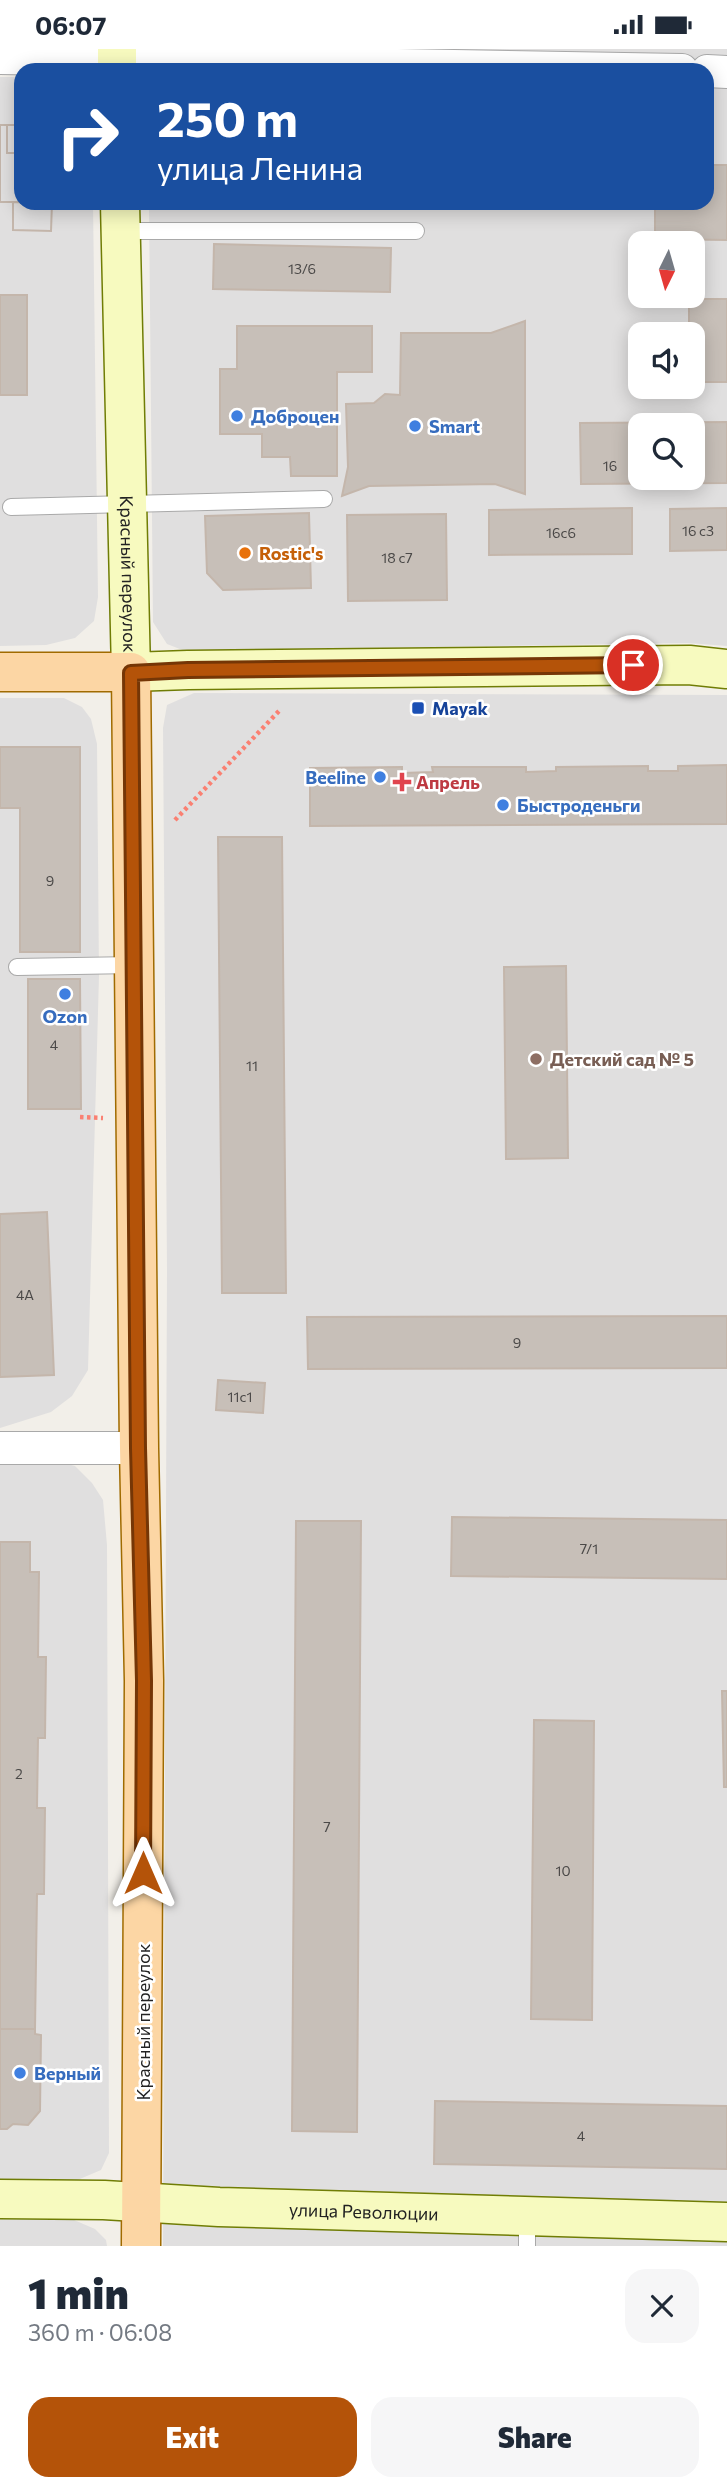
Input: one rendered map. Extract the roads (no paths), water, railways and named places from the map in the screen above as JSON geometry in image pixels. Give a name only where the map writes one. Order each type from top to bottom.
[{"type":"main road","name":"Красный переулок","points":[[120,217],[131,673],[138,1448],[144,1681],[141,2246]]},
{"type":"main road","points":[[0,672],[131,673],[188,670],[689,665],[727,669]]},
{"type":"main road","name":"улица Революции","points":[[0,2199],[142,2202],[527,2231],[727,2222]]},
{"type":"street","points":[[0,58],[117,59],[222,55],[467,63]]},
{"type":"street","points":[[0,1448],[138,1448]]},
{"type":"lane","points":[[120,217],[416,231]]},
{"type":"lane","points":[[12,507],[324,499]]},
{"type":"lane","points":[[17,967],[134,965]]},
{"type":"place","name":"Доброцен","points":[[237,416]]},
{"type":"place","name":"Smart","points":[[415,426]]},
{"type":"place","name":"Rostic's","points":[[245,553]]},
{"type":"place","name":"Mayak","points":[[418,708]]},
{"type":"place","name":"Beeline","points":[[380,777]]},
{"type":"place","name":"Апрель","points":[[402,782]]},
{"type":"place","name":"Быстроденьги","points":[[503,805]]},
{"type":"place","name":"Ozon","points":[[65,994]]},
{"type":"place","name":"Детский сад № 5","points":[[536,1059]]},
{"type":"place","name":"Верный","points":[[20,2073]]}]
